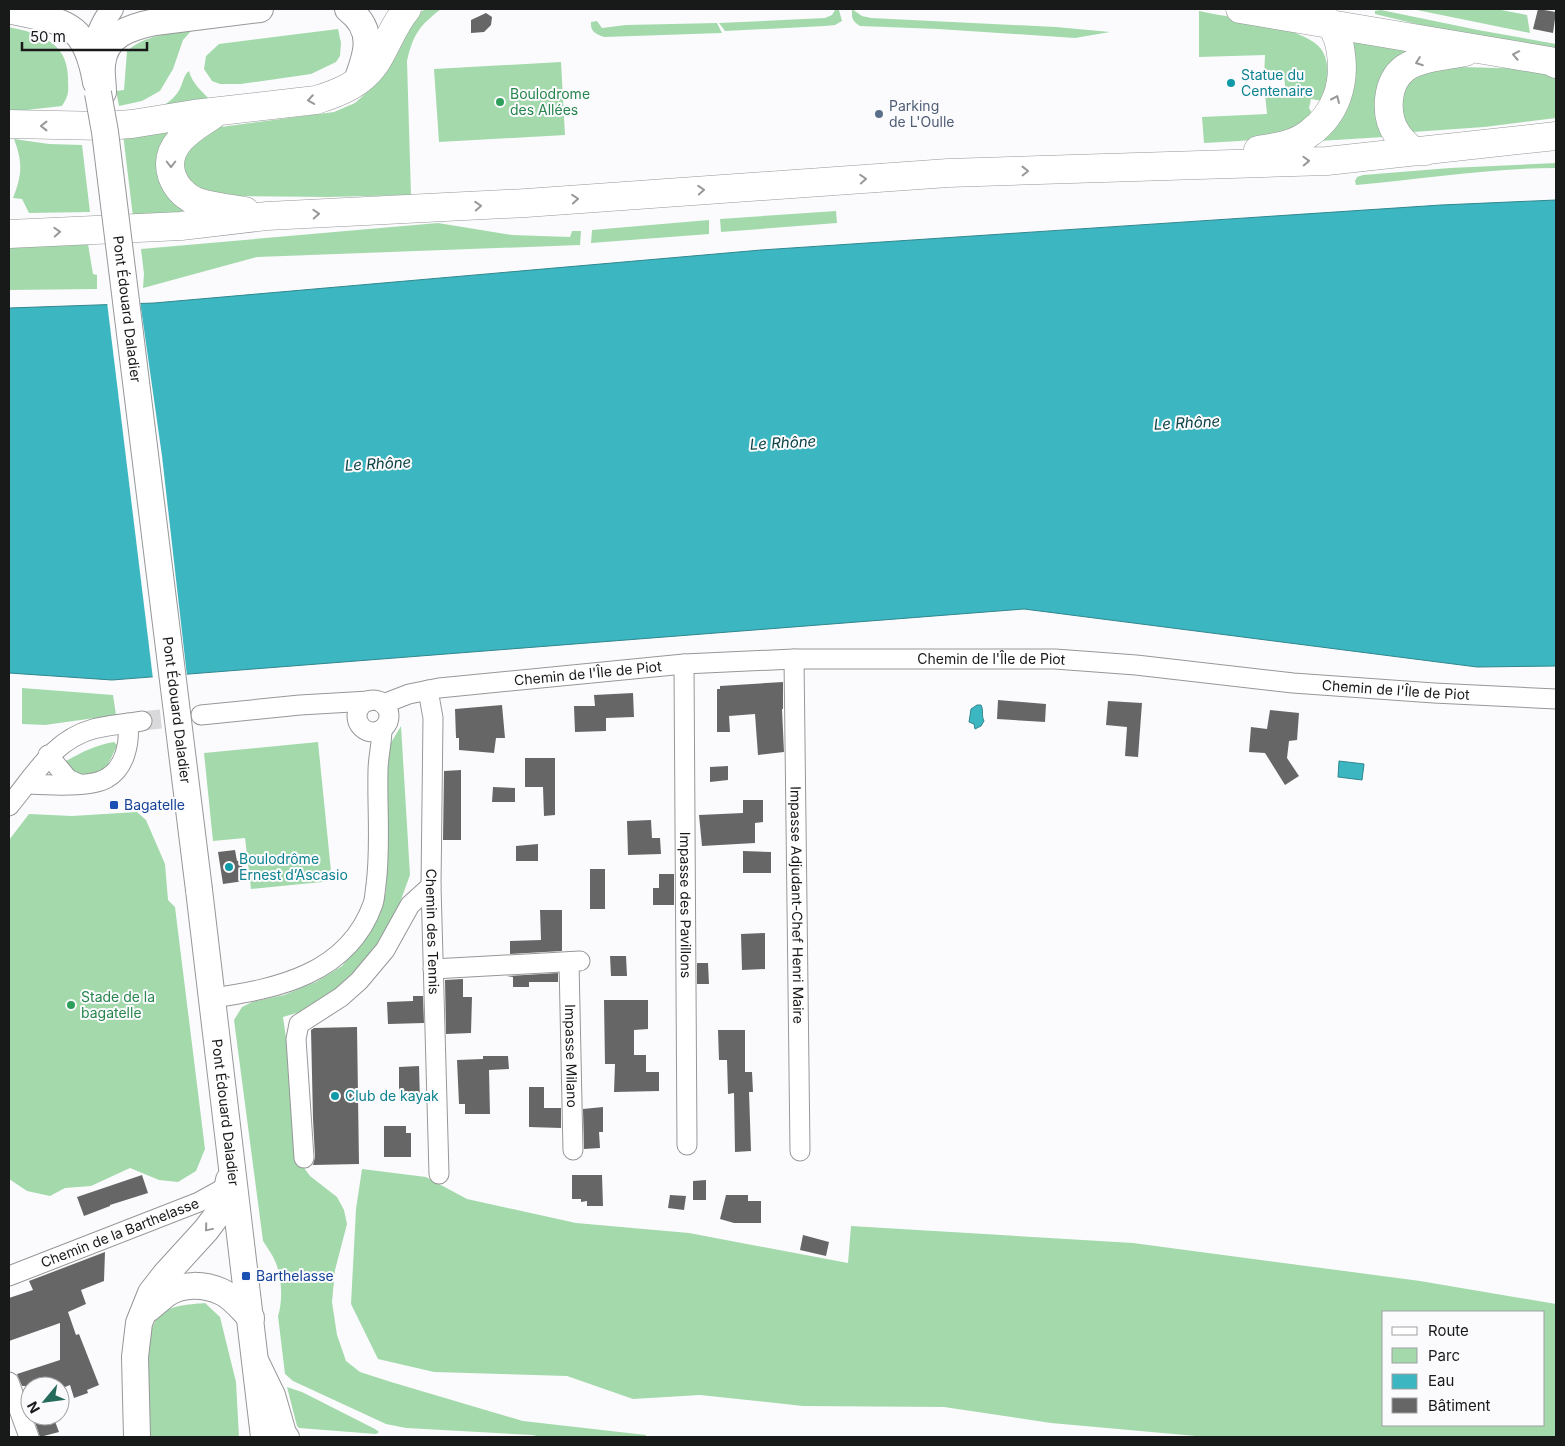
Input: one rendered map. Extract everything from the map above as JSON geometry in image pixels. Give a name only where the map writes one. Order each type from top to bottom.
[{"type":"main road","name":"Pont Édouard Daladier","points":[[100,93],[104,54],[114,37],[125,31],[164,15],[260,9]]},
{"type":"main road","points":[[348,9],[361,22],[366,38],[366,60],[356,83]]},
{"type":"main road","points":[[9,124],[104,126],[132,124],[194,114],[316,100],[346,90],[375,64],[395,24],[407,9]]},
{"type":"main road","points":[[1240,9],[1333,16],[1483,49],[1554,62]]},
{"type":"main road","points":[[9,10],[67,25],[79,35],[92,60]]},
{"type":"main road","points":[[1296,13],[1319,33],[1342,62]]},
{"type":"main road","points":[[1152,167],[1290,144],[1312,132],[1324,120],[1334,105],[1343,78],[1340,43],[1333,16]]},
{"type":"main road","points":[[1483,49],[1424,60],[1406,67],[1396,76],[1390,88],[1389,103],[1390,118],[1397,134],[1413,152],[1556,149]]},
{"type":"main road","name":"Pont Édouard Daladier","points":[[92,60],[100,93],[105,132],[212,998],[230,1178],[251,1318],[264,1437]]},
{"type":"main road","points":[[216,112],[184,134],[175,146],[170,157],[170,169],[175,183],[184,194],[196,202],[267,216]]},
{"type":"main road","points":[[9,234],[181,226],[267,216],[508,204],[948,173],[1327,161],[1556,136]]},
{"type":"main road","points":[[137,1437],[135,1356],[139,1322],[151,1293],[224,1206],[230,1178]]},
{"type":"main road","points":[[143,1312],[176,1289],[198,1286],[223,1292],[251,1318]]},
{"type":"street","name":"Pont Édouard Daladier","points":[[92,60],[93,46],[98,31],[112,9]]},
{"type":"street","name":"Chemin de l'Île de Piot","points":[[200,715],[300,704],[374,717],[409,694],[448,687],[684,664],[794,659],[1055,659],[1136,665],[1293,683],[1556,699]]},
{"type":"street","name":"Impasse Adjudant-Chef Henri Maire","points":[[794,659],[800,1151]]},
{"type":"street","name":"Impasse des Pavillons","points":[[684,664],[687,1145]]},
{"type":"street","name":"Chemin des Tennis","points":[[428,690],[433,718],[431,886],[439,1174]]},
{"type":"street","points":[[212,998],[278,987],[296,981],[328,963],[345,949],[360,929],[373,903],[378,874],[378,768],[374,717]]},
{"type":"street","points":[[9,806],[48,755],[71,738],[92,729],[135,722],[124,756],[116,772],[106,780],[92,783],[49,786],[27,784]]},
{"type":"street","points":[[48,755],[68,778],[79,784]]},
{"type":"street","points":[[304,1158],[296,1039],[299,1024],[341,997],[359,981],[385,950],[410,905],[431,886]]},
{"type":"street","name":"Impasse Milano","points":[[433,969],[575,962],[573,1150]]},
{"type":"street","name":"Chemin de la Barthelasse","points":[[9,1276],[199,1202],[230,1178]]},
{"type":"street","points":[[254,1354],[274,1395],[285,1433],[288,1437]]},
{"type":"street","points":[[9,1382],[29,1437]]},
{"type":"green space","points":[[425,9],[441,9],[418,32],[407,61],[411,195],[328,197],[231,196],[201,193],[191,187],[179,161],[203,133],[221,127],[334,112],[355,103],[377,83],[413,18]]},
{"type":"green space","points":[[852,9],[862,16],[871,18],[1056,27],[1110,32],[1075,38],[860,26],[853,19]]},
{"type":"green space","points":[[1412,9],[1496,9],[1527,15],[1530,33]]},
{"type":"green space","points":[[835,10],[839,10],[842,21],[835,25],[725,31],[719,23],[825,18],[832,15]]},
{"type":"green space","points":[[1381,10],[1556,44],[1556,52],[1466,36],[1375,14],[1375,11]]},
{"type":"green space","points":[[1199,11],[1267,24],[1302,36],[1315,43],[1323,52],[1327,64],[1327,76],[1323,101],[1311,99],[1309,108],[1313,115],[1288,131],[1275,135],[1248,140],[1204,143],[1202,117],[1267,114],[1265,94],[1286,94],[1284,76],[1264,77],[1265,55],[1199,57]]},
{"type":"green space","points":[[597,21],[602,28],[626,25],[717,23],[722,33],[604,37],[596,34],[591,28],[591,22]]},
{"type":"green space","points":[[9,27],[40,36],[57,47],[66,65],[68,77],[67,95],[62,106],[9,112]]},
{"type":"green space","points":[[338,29],[341,43],[340,56],[336,62],[311,74],[241,84],[220,84],[212,81],[204,69],[206,56],[219,44]]},
{"type":"green space","points":[[192,30],[183,40],[173,69],[160,91],[142,101],[119,106],[116,91],[124,90],[127,51],[149,38]]},
{"type":"green space","points":[[1346,31],[1420,49],[1384,137],[1319,141]]},
{"type":"green space","name":"Boulodrome des Allées","points":[[561,62],[565,135],[439,142],[434,69]]},
{"type":"green space","points":[[1460,67],[1541,69],[1556,77],[1556,118],[1484,127],[1413,132],[1403,125],[1397,97],[1411,72]]},
{"type":"green space","points":[[189,71],[195,84],[212,102],[156,110],[176,95],[185,75]]},
{"type":"green space","points":[[173,126],[183,210],[181,214],[133,217],[123,134]]},
{"type":"green space","points":[[14,139],[49,144],[82,145],[90,212],[29,213],[22,199],[13,198],[20,176],[19,155]]},
{"type":"green space","points":[[1556,163],[1556,168],[1481,172],[1356,185],[1355,181],[1357,177],[1363,175],[1450,168]]},
{"type":"green space","points":[[836,211],[837,223],[721,232],[720,219]]},
{"type":"green space","points":[[709,220],[709,234],[591,243],[592,230]]},
{"type":"green space","points":[[438,223],[512,235],[570,237],[572,231],[581,231],[580,245],[257,257],[143,288],[144,274],[141,249]]},
{"type":"green space","points":[[9,244],[88,244],[93,274],[97,275],[97,289],[9,290]]},
{"type":"green space","points":[[22,688],[113,695],[116,715],[45,725],[22,724]]},
{"type":"green space","points":[[401,726],[410,875],[388,935],[374,957],[317,1007],[283,1017],[302,1165],[310,1176],[337,1197],[344,1210],[347,1224],[335,1270],[332,1302],[337,1335],[346,1361],[360,1372],[523,1421],[646,1435],[646,1437],[542,1437],[406,1428],[386,1424],[293,1381],[285,1374],[278,1316],[281,1303],[280,1281],[275,1261],[263,1241],[234,1020],[242,1007],[252,1002],[284,995],[316,982],[342,966],[370,933],[386,892],[388,811],[386,751]]},
{"type":"green space","points":[[114,742],[117,745],[110,760],[99,772],[77,778],[67,768],[66,761],[95,747]]},
{"type":"green space","points":[[318,742],[332,881],[251,889],[245,838],[213,841],[204,753]]},
{"type":"green space","points":[[137,812],[146,820],[165,864],[168,900],[175,907],[205,1149],[196,1171],[178,1182],[159,1180],[130,1168],[91,1186],[65,1188],[50,1196],[27,1191],[9,1179],[9,840],[29,814],[72,816]]},
{"type":"green space","points":[[362,1169],[426,1177],[467,1199],[576,1223],[689,1233],[848,1263],[851,1226],[1133,1243],[1420,1281],[1556,1304],[1556,1437],[1207,1437],[1051,1423],[944,1407],[803,1406],[700,1395],[633,1399],[567,1376],[434,1372],[378,1359],[351,1304],[356,1209]]},
{"type":"green space","points":[[205,1303],[220,1317],[236,1382],[239,1437],[146,1437],[146,1354],[154,1324],[165,1311],[182,1306]]},
{"type":"green space","points":[[287,1387],[302,1392],[379,1432],[376,1434],[299,1428]]},
{"type":"water","name":"Le Rhône","points":[[1556,200],[1556,666],[1477,667],[1024,609],[112,680],[9,673],[9,308],[154,303],[761,250],[1441,205]]},
{"type":"water","points":[[981,705],[984,721],[981,726],[975,729],[974,724],[969,722],[971,709]]},
{"type":"water","points":[[1339,761],[1364,764],[1362,780],[1338,777]]},
{"type":"pier","points":[[140,301],[162,456],[187,676],[153,679],[107,302]]},
{"type":"building","points":[[1538,9],[1556,12],[1553,33],[1533,29]]},
{"type":"building","points":[[486,13],[492,17],[491,25],[484,32],[471,33],[471,20]]},
{"type":"building","points":[[783,682],[784,752],[758,755],[755,714],[729,716],[730,732],[717,732],[717,689],[720,689],[720,686]]},
{"type":"building","points":[[633,693],[634,717],[606,718],[606,731],[575,732],[574,706],[595,706],[594,695]]},
{"type":"building","points":[[998,700],[1046,704],[1045,722],[997,719]]},
{"type":"building","points":[[1108,701],[1142,703],[1138,757],[1125,756],[1127,727],[1106,725]]},
{"type":"building","points":[[502,705],[505,738],[496,738],[494,753],[459,750],[459,738],[456,738],[455,709]]},
{"type":"building","points":[[1270,710],[1299,713],[1297,740],[1289,741],[1287,758],[1299,776],[1285,785],[1265,753],[1249,752],[1251,727],[1267,729]]},
{"type":"building","points":[[525,758],[555,758],[555,815],[544,816],[543,787],[525,787]]},
{"type":"building","points":[[728,766],[728,780],[710,782],[710,767]]},
{"type":"building","points":[[461,770],[461,840],[443,840],[444,771]]},
{"type":"building","points":[[493,787],[515,788],[515,802],[492,802]]},
{"type":"building","points":[[743,800],[763,800],[763,822],[755,823],[755,843],[702,846],[699,815],[743,813]]},
{"type":"building","points":[[651,820],[652,838],[660,838],[661,854],[628,855],[627,821]]},
{"type":"building","points":[[538,844],[538,861],[516,861],[516,846]]},
{"type":"building","name":"Boulodrôme Ernest d’Ascasio","points":[[235,850],[237,861],[241,860],[244,881],[223,884],[218,852]]},
{"type":"building","points":[[743,851],[771,852],[771,873],[743,873]]},
{"type":"building","points":[[590,869],[605,869],[605,909],[590,909]]},
{"type":"building","points":[[659,874],[674,874],[674,905],[653,905],[653,888],[659,888]]},
{"type":"building","points":[[540,910],[562,910],[562,951],[510,954],[510,941],[541,940]]},
{"type":"building","points":[[765,933],[765,969],[742,970],[741,934]]},
{"type":"building","points":[[610,956],[626,956],[627,976],[611,976]]},
{"type":"building","points":[[697,963],[708,963],[709,984],[697,984]]},
{"type":"building","points":[[558,973],[558,982],[529,982],[529,987],[513,987],[513,977],[507,976]]},
{"type":"building","points":[[463,979],[463,997],[472,997],[471,1033],[446,1034],[445,980]]},
{"type":"building","points":[[413,996],[423,996],[424,1023],[388,1024],[387,1002],[413,1001]]},
{"type":"building","points":[[604,1000],[648,1000],[648,1029],[634,1030],[634,1055],[646,1055],[646,1072],[659,1072],[659,1091],[614,1092],[615,1064],[605,1064]]},
{"type":"building","name":"Club de kayak","points":[[357,1027],[359,1164],[313,1165],[315,1157],[311,1030],[314,1028]]},
{"type":"building","points":[[718,1030],[745,1030],[745,1072],[752,1072],[753,1092],[749,1092],[751,1151],[735,1152],[734,1093],[728,1094],[727,1060],[719,1060]]},
{"type":"building","points":[[483,1056],[508,1056],[509,1069],[489,1070],[490,1114],[465,1114],[465,1104],[459,1104],[457,1060],[483,1059]]},
{"type":"building","points":[[419,1066],[420,1101],[399,1101],[399,1067]]},
{"type":"building","points":[[529,1087],[544,1087],[544,1108],[561,1108],[561,1128],[529,1127]]},
{"type":"building","points":[[603,1107],[603,1132],[599,1132],[600,1148],[584,1149],[583,1109]]},
{"type":"building","points":[[384,1126],[406,1126],[406,1133],[411,1133],[411,1157],[384,1157]]},
{"type":"building","points":[[142,1175],[148,1193],[110,1205],[84,1216],[77,1197]]},
{"type":"building","points":[[572,1175],[602,1175],[603,1206],[587,1206],[587,1201],[581,1202],[581,1199],[572,1199]]},
{"type":"building","points":[[706,1180],[706,1200],[693,1200],[693,1181]]},
{"type":"building","points":[[670,1195],[686,1196],[684,1210],[668,1208]]},
{"type":"building","points":[[726,1195],[748,1195],[748,1201],[761,1201],[761,1223],[734,1223],[720,1219]]},
{"type":"building","points":[[803,1235],[829,1242],[826,1256],[800,1250]]},
{"type":"building","points":[[105,1252],[104,1281],[81,1290],[86,1304],[68,1312],[76,1335],[79,1334],[99,1385],[87,1390],[88,1393],[74,1398],[70,1385],[70,1376],[20,1376],[20,1381],[17,1374],[60,1360],[60,1323],[9,1341],[9,1298],[33,1290],[29,1281]]},
{"type":"building","points":[[36,1426],[57,1426],[59,1432],[40,1437]]},
{"type":"tunnel","points":[[142,721],[189,716]]},
{"type":"place","name":"Statue du Centenaire","points":[[1231,83]]},
{"type":"place","name":"Boulodrome des Allées","points":[[500,102]]},
{"type":"place","name":"Parking de L'Oulle","points":[[879,114]]},
{"type":"place","name":"Bagatelle","points":[[114,805]]},
{"type":"place","name":"Boulodrôme Ernest d’Ascasio","points":[[229,867]]},
{"type":"place","name":"Stade de la bagatelle","points":[[71,1005]]},
{"type":"place","name":"Club de kayak","points":[[335,1096]]},
{"type":"place","name":"Barthelasse","points":[[246,1276]]}]
